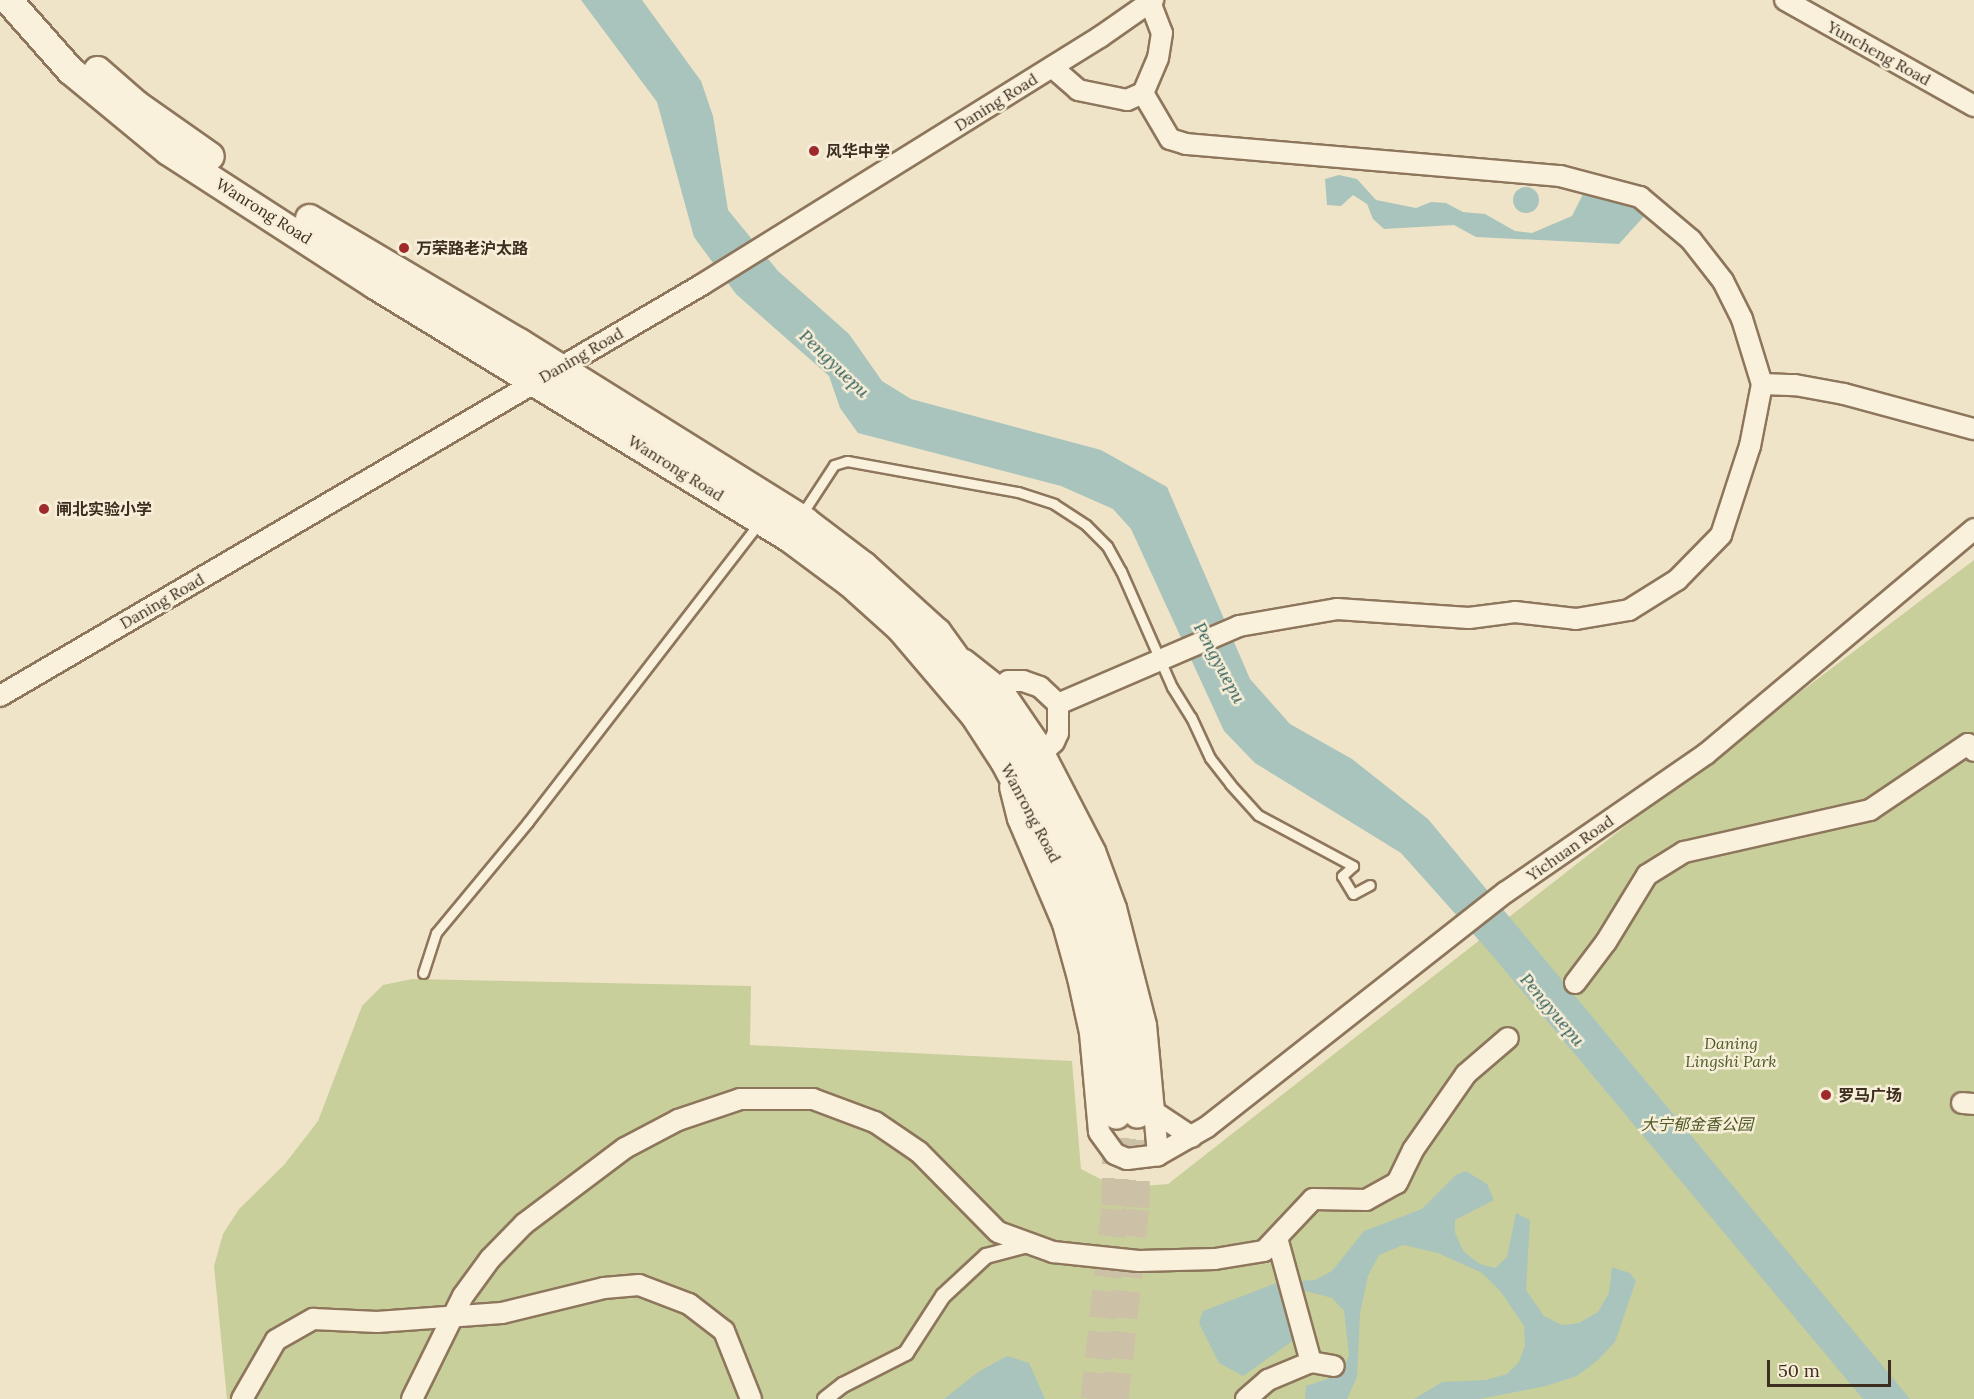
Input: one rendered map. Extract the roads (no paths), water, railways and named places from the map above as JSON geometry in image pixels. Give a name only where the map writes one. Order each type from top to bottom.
[{"type":"main road","name":"Wanrong Road","points":[[8,0],[70,70],[168,151],[761,521],[850,584],[900,628],[946,679],[1004,761],[1059,865],[1079,918],[1107,1031],[1136,1114]]},
{"type":"main road","name":"Wanrong Road","points":[[32,0],[83,57],[179,136],[560,368],[800,518],[872,572],[956,654],[1023,751],[1078,857],[1116,969],[1128,1027],[1136,1114]]},
{"type":"street","name":"Yuncheng Road","points":[[1785,0],[1974,106]]},
{"type":"street","name":"Daning Road","points":[[0,696],[703,284],[1052,67],[1152,1]]},
{"type":"street","points":[[1052,67],[1078,90],[1127,100],[1143,93],[1158,58],[1162,33],[1152,1]]},
{"type":"street","points":[[1058,704],[1239,626],[1337,609],[1469,618],[1515,612],[1576,619],[1629,610],[1677,580],[1721,535],[1750,446],[1762,384],[1742,319],[1723,281],[1691,240],[1640,197],[1560,176],[1186,144],[1170,139],[1143,93]]},
{"type":"street","points":[[1762,384],[1795,385],[1844,394],[1974,429]]},
{"type":"street","name":"Yichuan Road","points":[[1158,1155],[1192,1137],[1506,892],[1706,754],[1974,530]]},
{"type":"street","points":[[956,654],[1003,690],[1044,751],[1082,823],[1116,908],[1146,1025],[1136,1114],[1158,1155],[1127,1159],[1115,1154],[1099,1132],[1090,1034],[1078,978],[1059,913],[1018,819],[1004,761]]},
{"type":"street","points":[[1003,690],[1008,681],[1023,681],[1040,687],[1058,704],[1058,733],[1054,742],[1044,751]]},
{"type":"street","points":[[1575,983],[1606,942],[1647,875],[1684,852],[1870,810],[1972,744]]},
{"type":"street","points":[[412,1399],[452,1316],[490,1259],[524,1224],[616,1155],[678,1120],[740,1099],[813,1099],[875,1122],[919,1152],[998,1232],[1053,1252],[1139,1261],[1215,1258],[1264,1251],[1313,1199],[1366,1200],[1397,1183],[1413,1150],[1466,1074],[1508,1038]]},
{"type":"street","points":[[1136,1114],[1192,1137]]},
{"type":"street","points":[[1277,1238],[1311,1362]]},
{"type":"street","points":[[825,1399],[843,1385],[906,1353],[943,1296],[986,1256],[1031,1244]]},
{"type":"street","points":[[242,1399],[276,1340],[314,1319],[377,1322],[502,1313],[604,1288],[639,1285],[690,1304],[724,1331],[751,1399]]},
{"type":"street","points":[[1246,1399],[1268,1380],[1311,1362],[1334,1366]]},
{"type":"lane","points":[[800,518],[834,465],[847,461],[943,476],[1018,492],[1054,504],[1086,525],[1107,546],[1168,656],[1210,758],[1258,815],[1353,866],[1342,876],[1353,894],[1370,885]]},
{"type":"lane","points":[[423,974],[436,933],[528,822],[761,521]]},
{"type":"water","name":"Pengyuepu","points":[[581,0],[642,0],[701,81],[713,116],[728,210],[778,271],[849,334],[882,381],[911,399],[1101,450],[1167,487],[1250,679],[1290,724],[1352,759],[1428,819],[1910,1399],[1863,1399],[1492,955],[1401,853],[1255,763],[1224,731],[1131,529],[1113,509],[1061,486],[858,433],[840,408],[829,376],[736,294],[694,237],[657,102]]},
{"type":"water","points":[[1339,175],[1357,179],[1376,200],[1416,208],[1431,202],[1446,203],[1463,212],[1485,214],[1515,231],[1532,233],[1572,216],[1585,190],[1615,196],[1647,213],[1619,244],[1476,237],[1454,225],[1384,229],[1373,219],[1367,204],[1353,195],[1341,206],[1327,205],[1325,179]]},
{"type":"water","points":[[1526,187],[1535,191],[1539,200],[1535,209],[1526,213],[1517,209],[1513,200],[1517,191]]},
{"type":"water","points":[[1466,1171],[1487,1184],[1494,1200],[1455,1220],[1455,1233],[1464,1252],[1480,1264],[1495,1268],[1507,1257],[1516,1213],[1530,1220],[1526,1290],[1544,1316],[1562,1325],[1579,1323],[1598,1312],[1609,1293],[1612,1267],[1630,1273],[1636,1281],[1615,1342],[1598,1360],[1577,1376],[1546,1386],[1479,1399],[1414,1399],[1442,1382],[1486,1380],[1507,1374],[1519,1362],[1525,1345],[1524,1326],[1501,1292],[1482,1273],[1438,1253],[1403,1245],[1379,1255],[1368,1276],[1360,1314],[1357,1377],[1347,1399],[1305,1399],[1306,1386],[1342,1374],[1349,1355],[1344,1311],[1332,1298],[1306,1291],[1284,1299],[1294,1340],[1243,1376],[1219,1363],[1199,1323],[1203,1311],[1279,1282],[1315,1280],[1332,1271],[1364,1231],[1422,1209],[1456,1175]]},
{"type":"water","points":[[1007,1356],[1029,1363],[1045,1399],[944,1399],[978,1372]]},
{"type":"tunnel","points":[[1115,1399],[1136,1207],[1137,1114]]},
{"type":"tunnel","points":[[1094,1399],[1115,1205],[1116,1115]]},
{"type":"place","name":"风华中学","points":[[814,151]]},
{"type":"place","name":"万荣路老沪太路","points":[[404,248]]},
{"type":"place","name":"闸北实验小学","points":[[44,509]]},
{"type":"place","name":"罗马广场","points":[[1826,1095]]},
{"type":"park label","name":"Daning Lingshi Park","points":[[1731,1052]]},
{"type":"park label","name":"大宁郁金香公园","points":[[1697,1124]]}]
